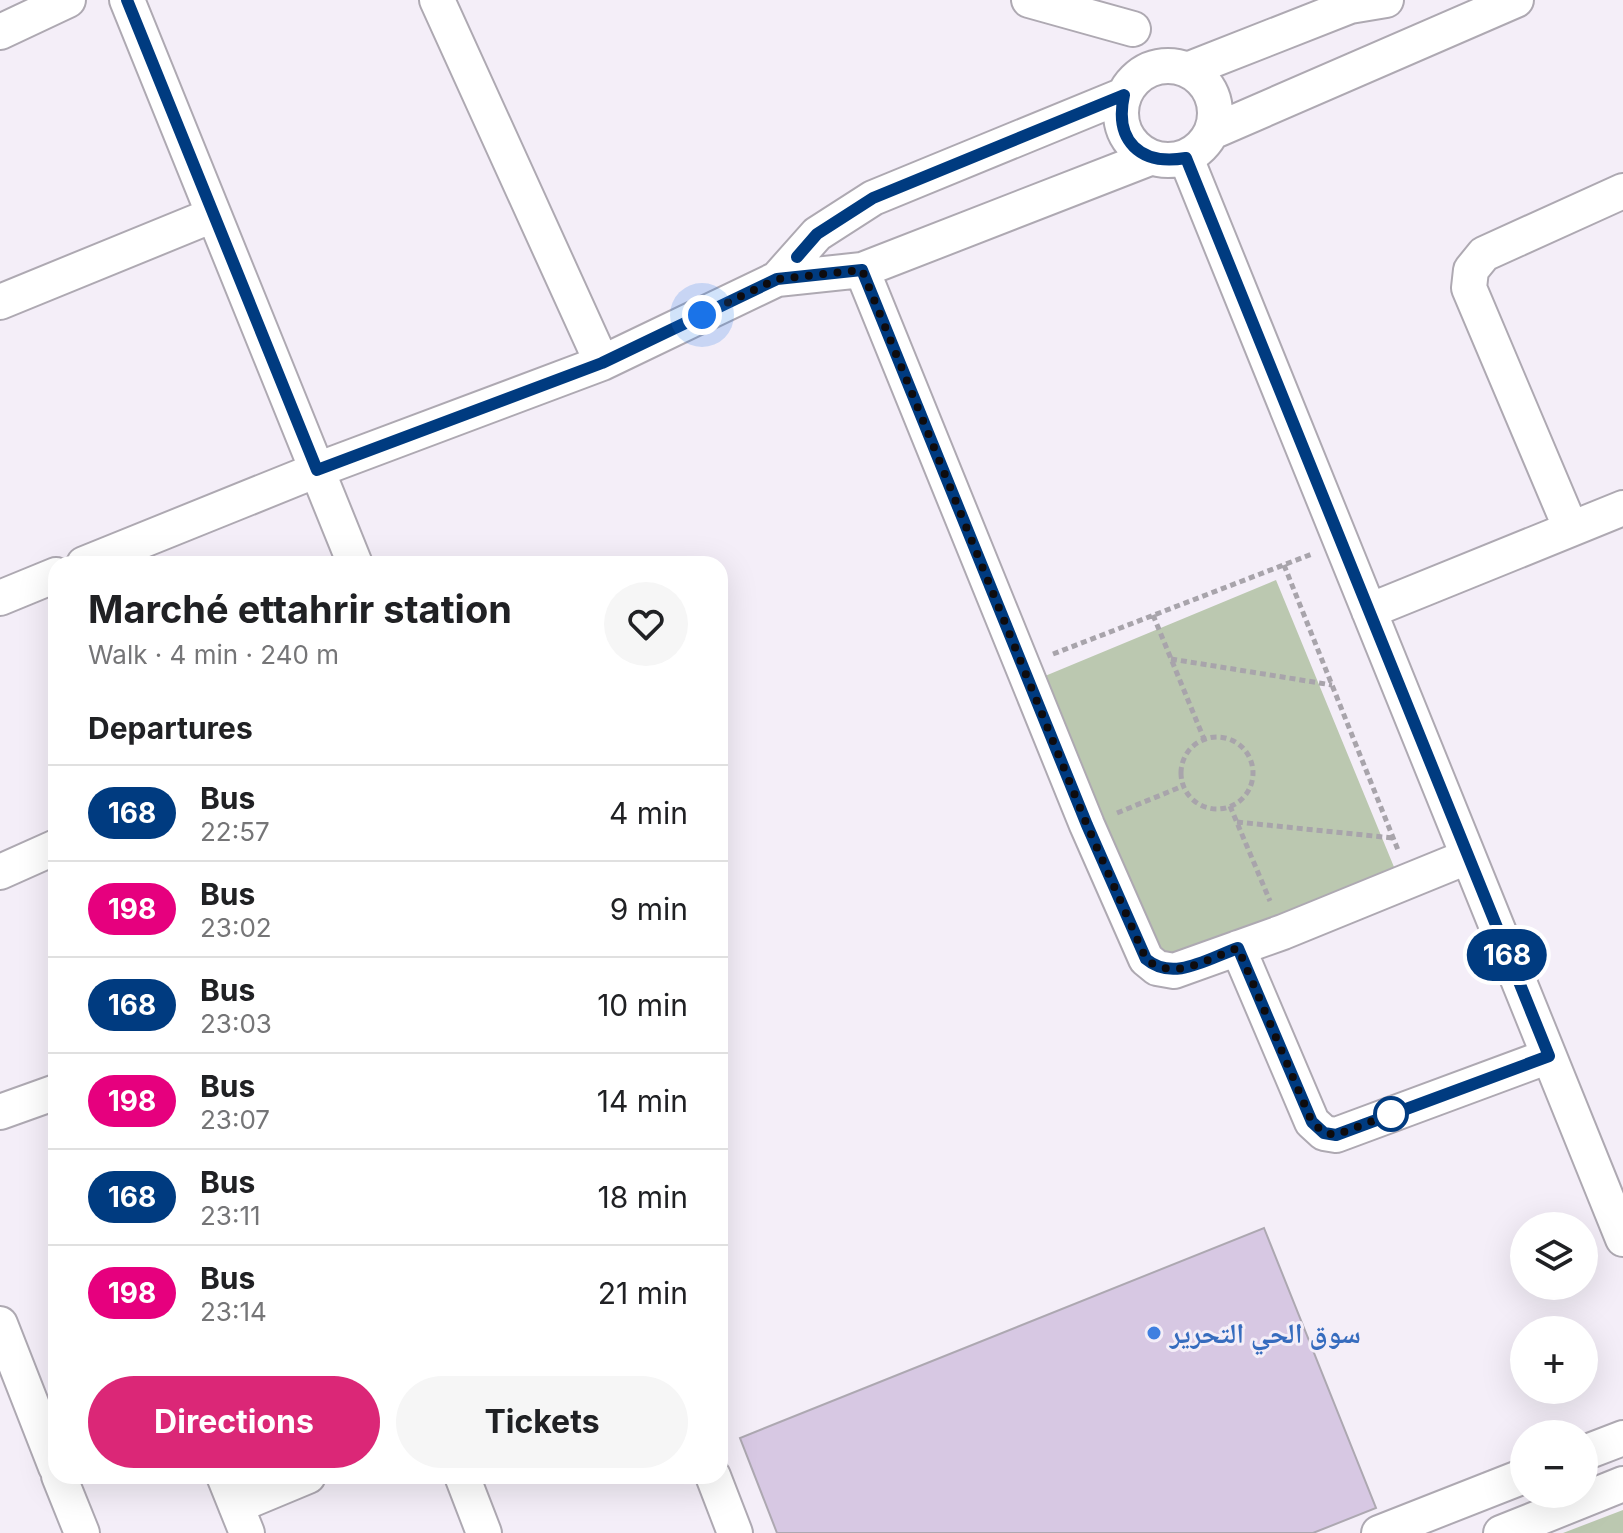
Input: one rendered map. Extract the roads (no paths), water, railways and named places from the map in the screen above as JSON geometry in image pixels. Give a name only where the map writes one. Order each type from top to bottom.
[{"type":"street","points":[[0,32],[68,0]]},
{"type":"street","points":[[127,0],[352,556]]},
{"type":"street","points":[[1029,0],[1128,15],[1150,69]]},
{"type":"street","points":[[1187,70],[1348,3],[1386,0]]},
{"type":"street","points":[[1212,132],[1516,0]]},
{"type":"street","points":[[449,4],[602,363]]},
{"type":"street","points":[[1169,66],[1187,70],[1202,80],[1212,95],[1216,114],[1212,132],[1202,147],[1186,158],[1168,161],[1150,158],[1134,147],[1124,132],[1120,113],[1124,95],[1134,80],[1150,69],[1169,66]]},
{"type":"street","points":[[777,279],[817,234],[873,198],[1124,95]]},
{"type":"street","points":[[104,556],[317,470],[602,363],[777,279],[862,270],[1150,158]]},
{"type":"street","points":[[1186,158],[1623,1239]]},
{"type":"street","points":[[1571,529],[1469,288],[1471,270],[1484,254],[1623,191]]},
{"type":"street","points":[[0,302],[213,215]]},
{"type":"street","points":[[862,270],[1087,825],[1146,959],[1157,968],[1174,971],[1283,932],[1467,857]]},
{"type":"street","points":[[1369,611],[1623,508]]},
{"type":"street","points":[[0,598],[48,578]]},
{"type":"street","points":[[0,872],[48,851]]},
{"type":"street","points":[[1238,948],[1312,1122],[1324,1133],[1336,1135],[1549,1056]]},
{"type":"street","points":[[0,1112],[48,1095]]},
{"type":"street","points":[[0,1324],[48,1447]]},
{"type":"street","points":[[1598,1448],[1623,1438]]},
{"type":"street","points":[[1379,1533],[1510,1482]]},
{"type":"street","points":[[62,1484],[82,1533]]},
{"type":"street","points":[[236,1505],[288,1484]]},
{"type":"street","points":[[465,1484],[484,1533]]},
{"type":"street","points":[[716,1484],[735,1533]]},
{"type":"street","points":[[1501,1533],[1623,1484]]},
{"type":"place","name":"سوق الحي التحرير","points":[[1154,1333]]}]
